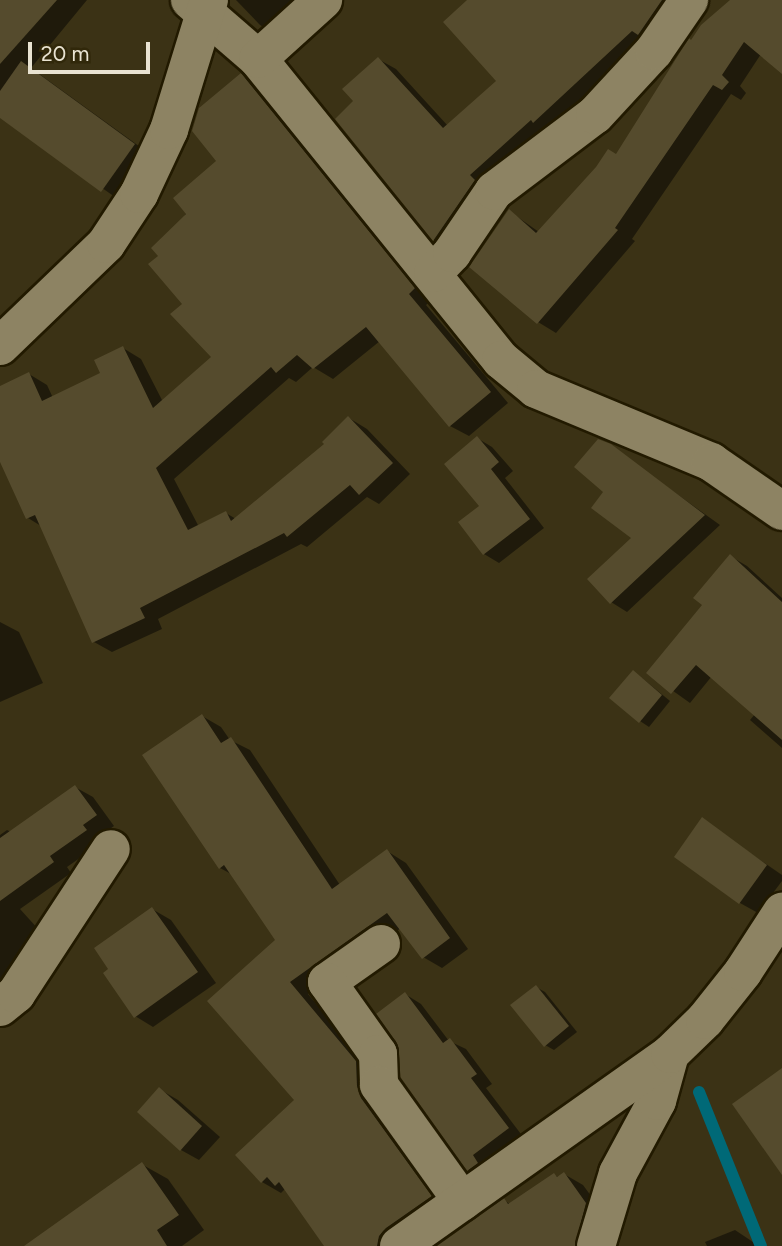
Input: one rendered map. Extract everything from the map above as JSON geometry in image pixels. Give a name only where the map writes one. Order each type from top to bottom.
[{"type":"street","points":[[258,59],[323,0]]},
{"type":"street","points":[[433,274],[452,253],[494,191],[595,115],[654,51],[689,0]]},
{"type":"street","points":[[0,346],[106,244],[139,194],[169,130],[202,5],[258,59],[501,360],[536,389],[711,462],[762,494],[782,511]]},
{"type":"street","points":[[0,1007],[16,994],[111,849]]},
{"type":"street","points":[[399,1246],[670,1054],[705,1020],[743,972],[782,912]]},
{"type":"street","points":[[381,944],[327,982],[378,1054],[379,1085],[462,1201]]},
{"type":"street","points":[[596,1246],[618,1173],[657,1101],[670,1054]]},
{"type":"building","points":[[0,0],[57,0],[0,64]]},
{"type":"building","points":[[467,0],[662,0],[638,35],[632,31],[533,123],[531,120],[470,175],[475,180],[433,241],[335,119],[353,101],[342,89],[378,57],[443,128],[496,81],[443,22]]},
{"type":"building","points":[[730,0],[782,0],[782,74],[744,42],[722,75],[729,82],[722,90],[713,85],[615,228],[618,230],[537,324],[469,267],[509,209],[536,233],[596,167],[608,149],[616,154],[689,38],[691,40],[701,25]]},
{"type":"building","points":[[21,61],[135,144],[101,192],[0,118],[0,91]]},
{"type":"building","points":[[241,73],[415,288],[409,294],[491,392],[449,427],[366,327],[313,369],[297,355],[276,373],[271,367],[156,468],[188,530],[226,511],[231,521],[324,444],[322,442],[348,416],[393,463],[359,495],[350,485],[287,537],[284,533],[140,608],[145,618],[92,643],[35,515],[26,519],[0,462],[0,386],[29,372],[42,401],[100,373],[94,360],[123,346],[153,408],[211,357],[170,314],[182,304],[148,264],[158,256],[151,248],[186,214],[173,198],[216,161],[192,131],[199,108]]},
{"type":"building","points":[[477,436],[499,462],[491,469],[530,519],[483,555],[458,522],[479,506],[444,464]]},
{"type":"building","points":[[598,439],[611,444],[705,515],[610,604],[587,579],[631,538],[591,508],[603,492],[574,467]]},
{"type":"building","points":[[730,554],[782,602],[782,740],[696,665],[671,694],[646,673],[702,605],[693,598]]},
{"type":"building","points":[[633,670],[662,695],[639,723],[609,698]]},
{"type":"building","points":[[202,714],[221,743],[231,737],[332,889],[387,849],[450,938],[422,959],[387,913],[290,982],[356,1061],[357,1086],[361,1098],[432,1196],[386,1228],[379,1236],[377,1246],[324,1246],[279,1182],[275,1186],[267,1177],[261,1183],[235,1155],[294,1100],[207,1001],[275,940],[224,865],[219,869],[142,755]]},
{"type":"building","points":[[75,785],[97,815],[83,825],[87,830],[50,856],[54,862],[0,901],[0,838]]},
{"type":"building","points":[[702,817],[767,865],[739,904],[674,857]]},
{"type":"building","points":[[152,907],[198,972],[134,1018],[103,973],[108,969],[94,948]]},
{"type":"building","points":[[536,985],[569,1026],[544,1047],[510,1005]]},
{"type":"building","points":[[405,992],[443,1043],[450,1038],[477,1074],[471,1078],[509,1128],[473,1155],[478,1163],[467,1171],[401,1078],[396,1042],[376,1014]]},
{"type":"building","points":[[782,1068],[782,1175],[732,1104]]},
{"type":"building","points":[[159,1087],[202,1126],[180,1151],[137,1112]]},
{"type":"building","points":[[142,1162],[179,1215],[157,1230],[167,1246],[24,1246]]},
{"type":"building","points":[[564,1172],[586,1203],[575,1246],[437,1246],[504,1198],[508,1204],[554,1173],[557,1177]]},
{"type":"waterway","points":[[699,1092],[761,1246]]}]
